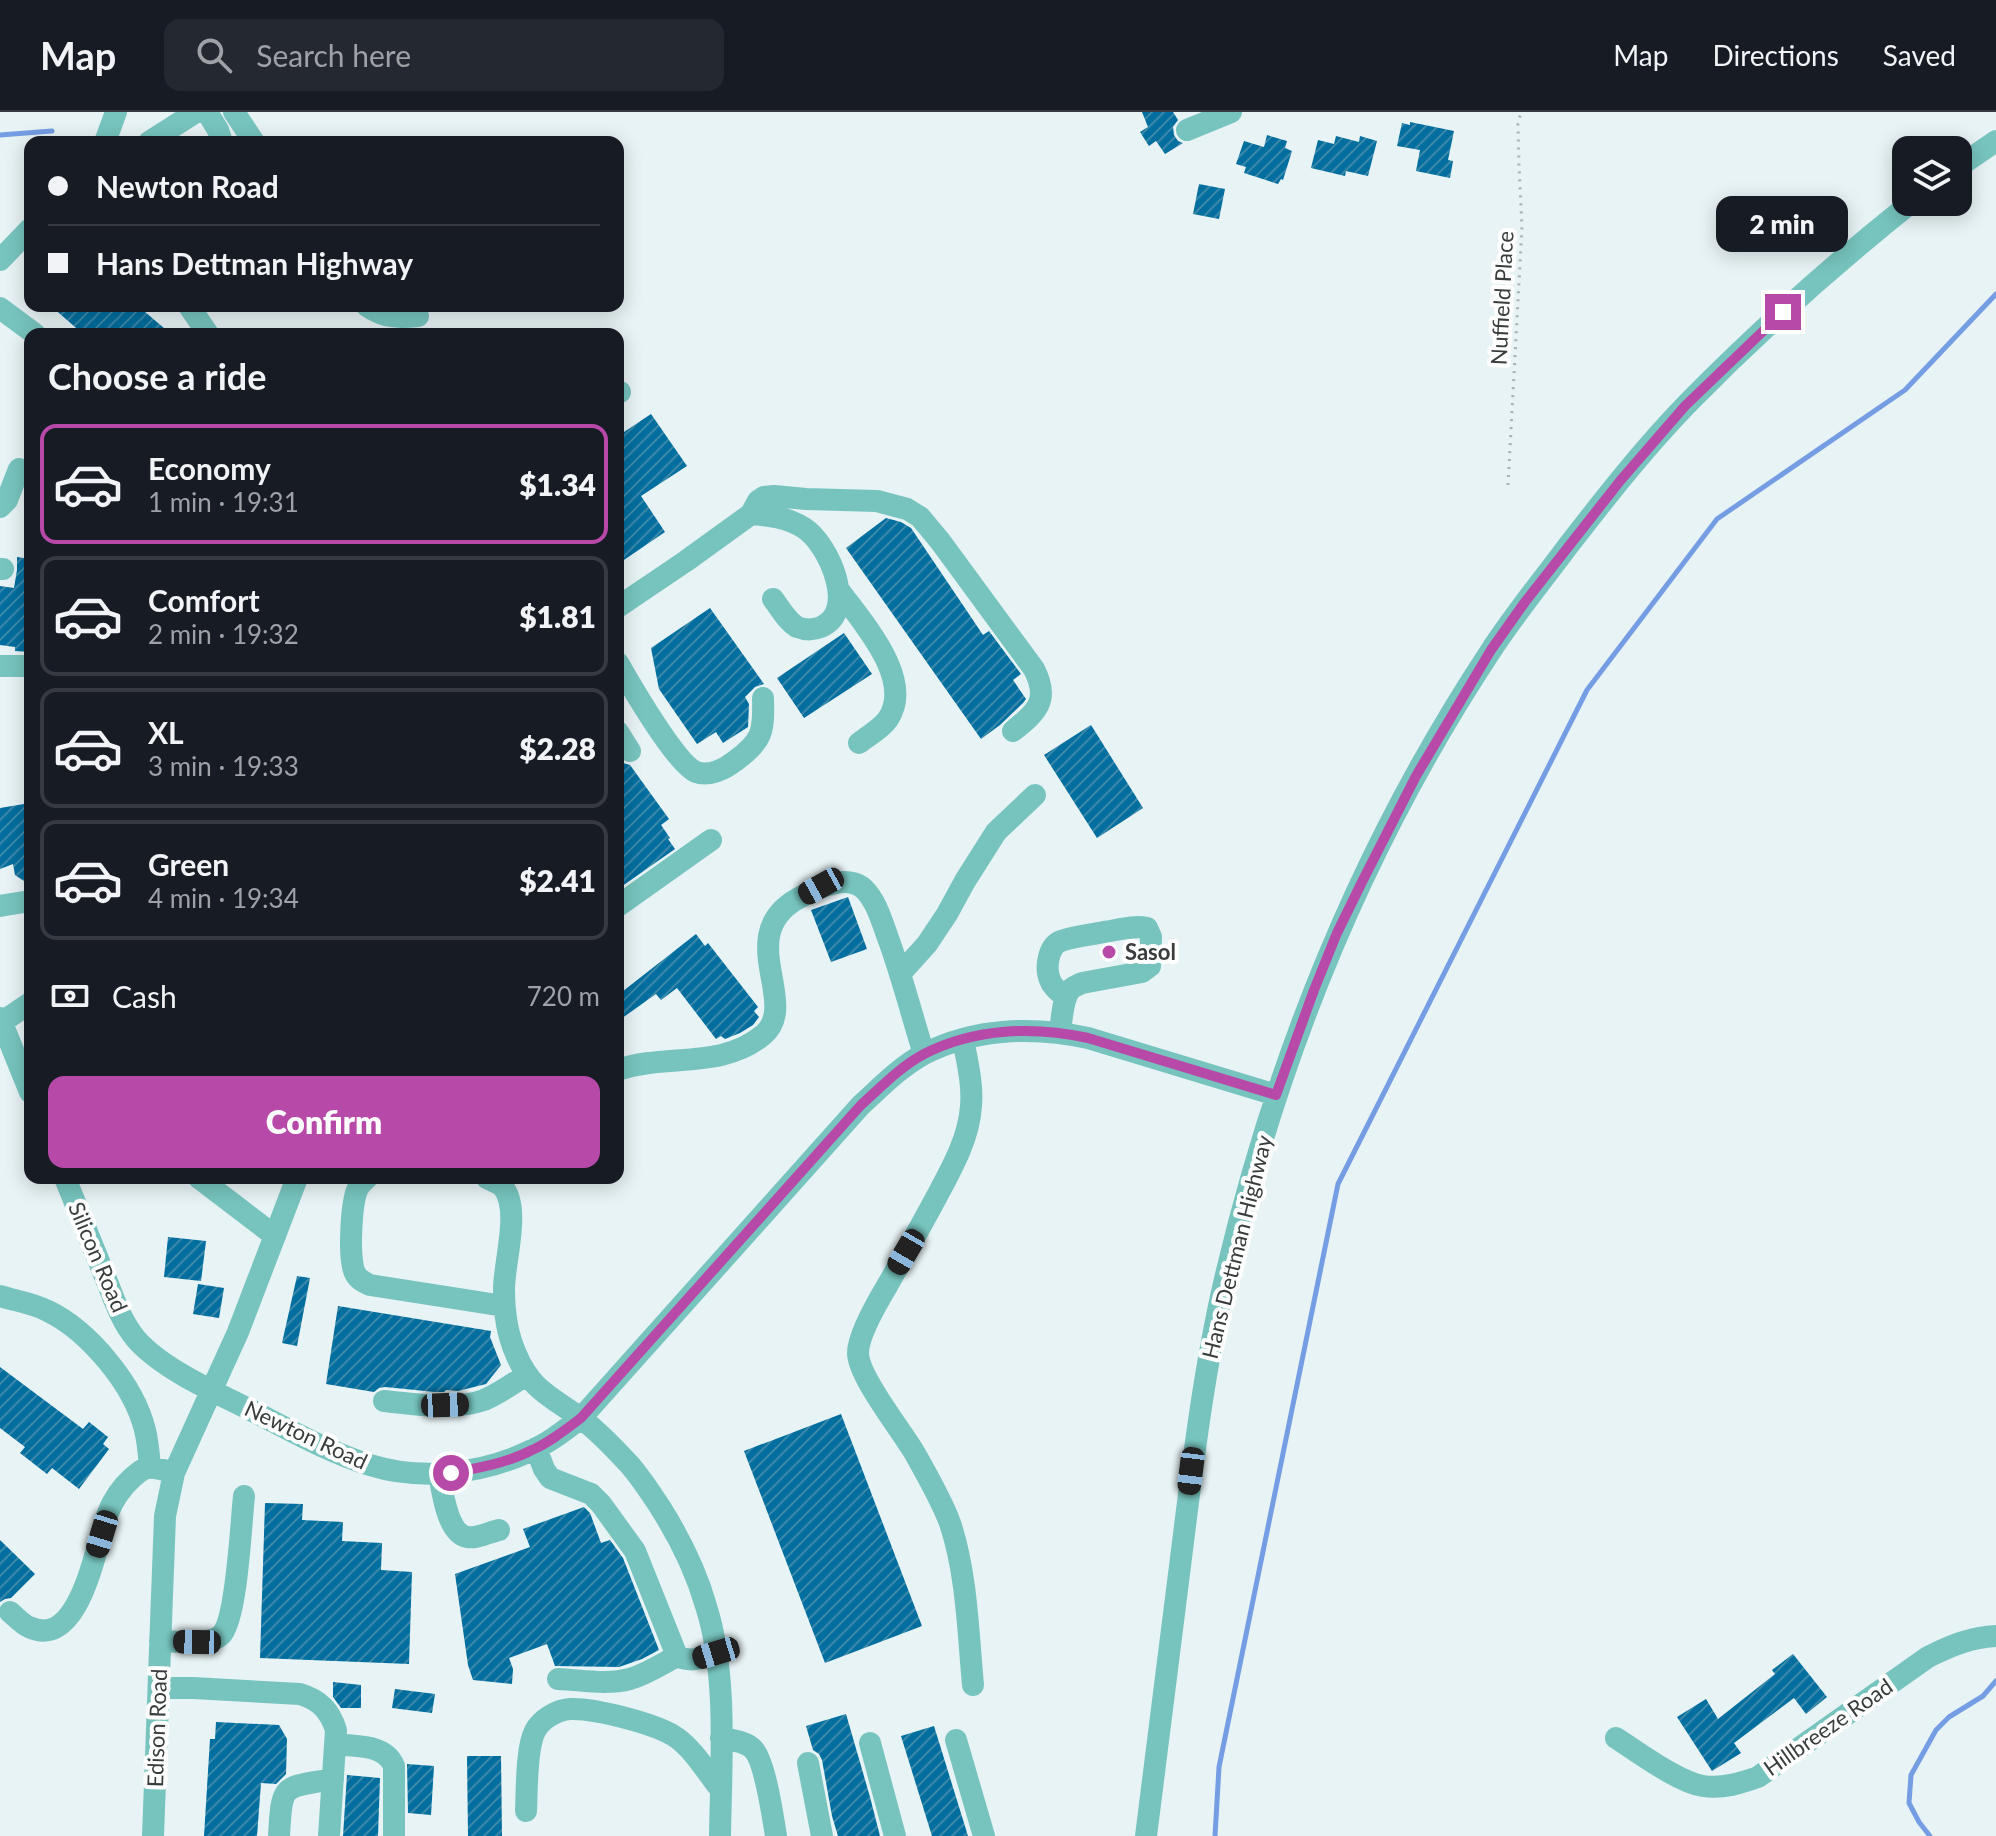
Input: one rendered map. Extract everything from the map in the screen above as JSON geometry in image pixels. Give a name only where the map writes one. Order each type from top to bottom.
[{"type":"street","points":[[107,136],[116,112]]},
{"type":"street","points":[[158,136],[196,112]]},
{"type":"street","points":[[207,112],[220,136]]},
{"type":"street","points":[[234,112],[250,136]]},
{"type":"street","points":[[1187,130],[1231,112]]},
{"type":"street","points":[[1972,157],[1996,141]]},
{"type":"street","name":"Hans Dettman Highway","points":[[1146,1836],[1191,1471],[1212,1339],[1276,1095],[1337,933],[1416,776],[1491,650],[1525,602],[1620,481],[1685,406],[1802,294],[1895,216]]},
{"type":"street","points":[[0,260],[24,235]]},
{"type":"street","points":[[0,308],[27,328]]},
{"type":"street","points":[[376,312],[395,318],[418,316]]},
{"type":"street","points":[[0,507],[7,500],[16,468]]},
{"type":"street","points":[[624,603],[751,514],[764,497],[892,503],[920,517],[1034,669],[1042,688],[1039,705],[1033,716],[1013,731]]},
{"type":"street","points":[[751,514],[777,516],[808,530],[821,546],[832,569],[840,601],[830,622],[818,629],[807,629],[790,621],[773,599]]},
{"type":"street","points":[[839,590],[881,649],[896,687],[895,705],[889,718],[859,743]]},
{"type":"street","points":[[0,666],[24,666]]},
{"type":"street","points":[[624,673],[683,763],[703,774],[730,766],[758,740],[763,698]]},
{"type":"street","points":[[900,974],[927,944],[996,832],[1035,795]]},
{"type":"street","points":[[624,902],[711,840]]},
{"type":"street","points":[[624,1068],[648,1062],[692,1060],[731,1053],[764,1035],[775,1018],[768,951],[772,926],[778,914],[787,905],[821,886],[843,881],[857,884],[865,890],[879,911],[924,1054]]},
{"type":"street","points":[[0,906],[24,902]]},
{"type":"street","points":[[1060,1032],[1069,991],[1082,983],[1142,972],[1150,966],[1151,937],[1147,928],[1092,934],[1054,945],[1050,953],[1050,979],[1066,998]]},
{"type":"street","points":[[24,1007],[1,1020],[24,1077]]},
{"type":"street","name":"Newton Road","points":[[211,1390],[338,1453],[372,1466],[419,1474],[451,1473],[494,1464],[536,1448],[581,1418],[861,1105],[895,1074],[924,1054],[991,1032],[1060,1032],[1276,1095]]},
{"type":"street","points":[[963,1039],[971,1102],[961,1146],[922,1226],[876,1306],[859,1344],[858,1354],[860,1366],[913,1450],[949,1522],[961,1562],[973,1685]]},
{"type":"street","name":"Silicon Road","points":[[67,1184],[121,1316],[136,1339],[152,1354],[211,1390]]},
{"type":"street","points":[[207,1184],[275,1236]]},
{"type":"street","name":"Edison Road","points":[[153,1836],[165,1516],[174,1473],[238,1332],[295,1184]]},
{"type":"street","points":[[360,1184],[353,1209],[352,1260],[353,1271],[359,1279],[370,1285],[504,1306]]},
{"type":"street","points":[[498,1184],[508,1196],[512,1214],[504,1306],[516,1355],[538,1389],[581,1418],[629,1464],[674,1528],[707,1607],[720,1694],[720,1836]]},
{"type":"street","points":[[0,1296],[48,1311],[76,1329],[105,1360],[137,1407],[145,1430],[150,1467]]},
{"type":"street","points":[[384,1401],[427,1405],[466,1404],[485,1400],[527,1375]]},
{"type":"street","points":[[536,1448],[550,1478],[591,1494],[635,1551],[677,1656],[693,1660],[716,1653]]},
{"type":"street","points":[[10,1612],[36,1630],[59,1626],[79,1601],[109,1511],[130,1480],[150,1467],[174,1473]]},
{"type":"street","points":[[439,1473],[449,1519],[457,1532],[466,1537],[476,1537],[499,1530]]},
{"type":"street","points":[[160,1641],[211,1641],[221,1636],[232,1606],[244,1496]]},
{"type":"street","name":"Hillbreeze Road","points":[[1616,1738],[1681,1777],[1701,1785],[1740,1784],[1758,1777],[1928,1657],[1957,1643],[1996,1636]]},
{"type":"street","points":[[558,1679],[606,1682],[629,1679],[677,1656]]},
{"type":"street","points":[[159,1688],[300,1694],[323,1705],[336,1730],[329,1836]]},
{"type":"street","points":[[526,1811],[534,1732],[543,1720],[568,1709],[636,1720],[666,1730],[688,1747],[721,1790]]},
{"type":"street","points":[[721,1738],[740,1742],[757,1754],[764,1772],[776,1836]]},
{"type":"street","points":[[956,1740],[984,1836]]},
{"type":"street","points":[[870,1743],[895,1836]]},
{"type":"street","points":[[336,1744],[379,1750],[391,1758],[394,1766],[394,1836]]},
{"type":"street","points":[[808,1763],[822,1836]]},
{"type":"street","points":[[279,1836],[282,1797],[286,1789],[333,1779]]},
{"type":"path","name":"Nuffield Place","points":[[1508,485],[1522,227],[1518,138],[1521,112]]},
{"type":"building","points":[[1142,112],[1173,112],[1178,120],[1173,127],[1174,135],[1183,143],[1165,154],[1156,141],[1149,146],[1140,132],[1148,127]]},
{"type":"building","points":[[1410,122],[1454,131],[1448,160],[1453,161],[1450,178],[1416,171],[1420,150],[1397,146],[1402,123],[1410,125]]},
{"type":"building","points":[[1267,135],[1287,141],[1285,148],[1292,151],[1283,180],[1278,184],[1244,173],[1246,167],[1236,164],[1244,141],[1264,147]]},
{"type":"building","points":[[1336,136],[1359,142],[1360,136],[1377,141],[1368,176],[1346,171],[1345,176],[1311,168],[1318,140],[1334,144]]},
{"type":"building","points":[[1199,184],[1225,189],[1219,219],[1193,214]]},
{"type":"building","points":[[58,312],[145,312],[164,328],[76,328]]},
{"type":"building","points":[[651,414],[687,466],[641,496],[665,532],[624,560],[624,432]]},
{"type":"building","points":[[886,518],[911,528],[983,635],[989,631],[1021,674],[1013,680],[1026,699],[981,739],[846,548]]},
{"type":"building","points":[[17,557],[24,558],[24,652],[0,645],[0,586],[14,588]]},
{"type":"building","points":[[710,608],[764,684],[755,687],[745,697],[749,704],[748,727],[723,743],[716,732],[697,744],[659,689],[651,648]]},
{"type":"building","points":[[844,633],[872,674],[804,718],[777,678]]},
{"type":"building","points":[[1091,725],[1143,808],[1097,838],[1044,755]]},
{"type":"building","points":[[624,763],[630,765],[669,819],[661,825],[675,849],[624,885]]},
{"type":"building","points":[[24,804],[24,881],[15,875],[13,864],[0,869],[0,808]]},
{"type":"building","points":[[848,897],[867,949],[831,962],[811,910]]},
{"type":"building","points":[[696,934],[705,946],[708,943],[758,1007],[754,1011],[759,1017],[740,1033],[716,1039],[677,988],[661,1000],[656,994],[624,1017],[624,990]]},
{"type":"building","points":[[168,1237],[206,1241],[201,1281],[164,1277]]},
{"type":"building","points":[[297,1276],[310,1278],[297,1346],[282,1343]]},
{"type":"building","points":[[198,1284],[224,1288],[219,1318],[193,1314]]},
{"type":"building","points":[[338,1306],[491,1331],[490,1337],[501,1365],[486,1384],[458,1391],[385,1387],[374,1392],[326,1384]]},
{"type":"building","points":[[0,1367],[83,1429],[89,1422],[108,1437],[103,1444],[109,1449],[79,1489],[52,1468],[47,1474],[20,1453],[25,1447],[0,1428]]},
{"type":"building","points":[[841,1414],[922,1626],[825,1663],[744,1451]]},
{"type":"building","points":[[265,1503],[303,1504],[302,1520],[343,1522],[342,1541],[382,1543],[381,1570],[412,1572],[409,1664],[260,1658]]},
{"type":"building","points":[[584,1507],[590,1513],[601,1543],[610,1540],[623,1558],[659,1650],[619,1667],[555,1666],[547,1644],[509,1658],[513,1669],[512,1684],[473,1680],[468,1665],[455,1574],[530,1547],[523,1529]]},
{"type":"building","points":[[0,1540],[35,1574],[11,1598],[0,1602]]},
{"type":"building","points":[[1793,1654],[1827,1697],[1806,1714],[1794,1698],[1734,1743],[1741,1753],[1712,1771],[1677,1717],[1706,1699],[1718,1719],[1775,1674],[1772,1670]]},
{"type":"building","points":[[333,1682],[361,1685],[361,1708],[341,1708],[333,1697]]},
{"type":"building","points":[[395,1689],[435,1694],[432,1713],[392,1708]]},
{"type":"building","points":[[846,1714],[880,1836],[838,1836],[822,1760],[813,1750],[806,1726]]},
{"type":"building","points":[[216,1722],[279,1725],[287,1739],[286,1774],[276,1784],[261,1783],[257,1836],[204,1836],[210,1739],[215,1739]]},
{"type":"building","points":[[934,1726],[968,1836],[932,1836],[901,1736]]},
{"type":"building","points":[[467,1756],[501,1756],[502,1836],[468,1836]]},
{"type":"building","points":[[407,1764],[434,1766],[431,1815],[408,1813]]},
{"type":"building","points":[[347,1775],[380,1778],[378,1836],[343,1836]]},
{"type":"waterway","points":[[0,135],[52,131]]},
{"type":"waterway","points":[[1215,1836],[1219,1767],[1338,1184],[1587,690],[1717,519],[1905,390],[1996,294]]},
{"type":"waterway","points":[[1930,1836],[1909,1803],[1911,1775],[1936,1730],[1949,1717],[1983,1696],[1996,1681]]},
{"type":"place","name":"Sasol","points":[[1109,952]]},
{"type":"route","points":[[451,1473],[528,1453],[581,1418],[861,1105],[895,1074],[924,1054],[991,1032],[1060,1032],[1276,1095],[1337,933],[1416,776],[1491,650],[1620,481],[1685,406],[1783,312]]}]
